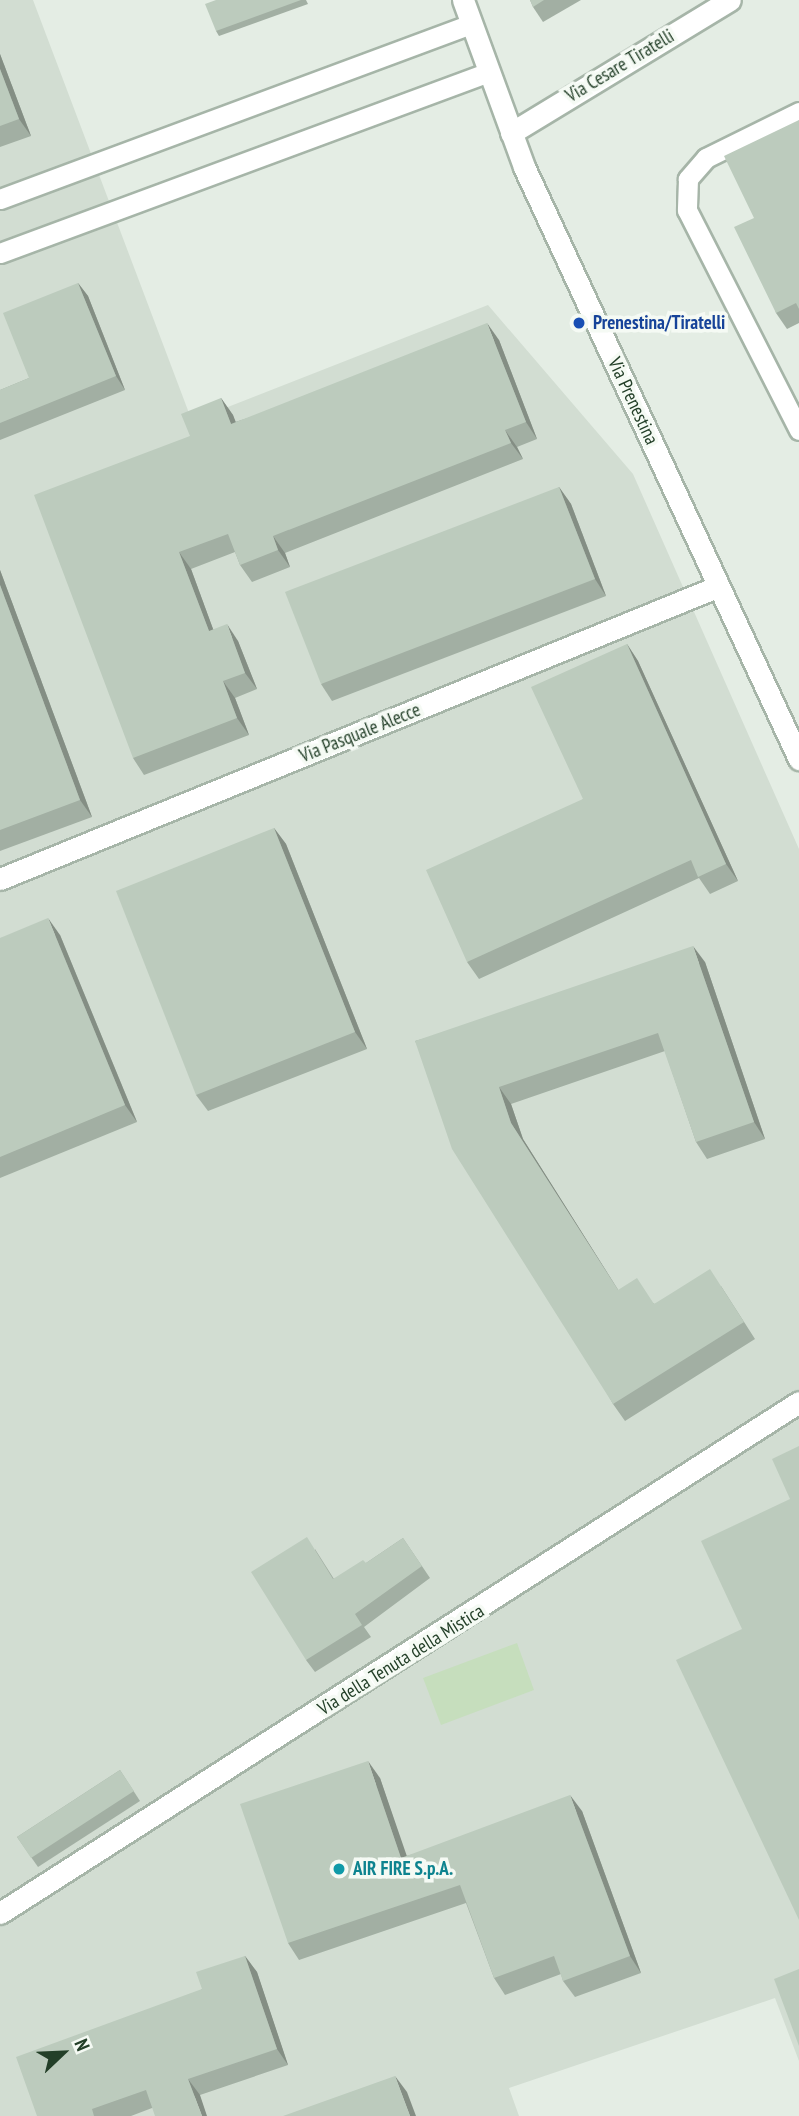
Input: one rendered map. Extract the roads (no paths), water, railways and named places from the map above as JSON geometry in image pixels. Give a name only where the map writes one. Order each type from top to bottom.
[{"type":"street","name":"Via Prenestina","points":[[463,0],[511,133],[799,759]]},
{"type":"street","name":"Via Cesare Tiratelli","points":[[511,133],[730,0]]},
{"type":"street","name":"Via Pasquale Alecce","points":[[0,879],[719,586]]},
{"type":"street","name":"Via della Tenuta della Mistica","points":[[0,1913],[799,1402]]},
{"type":"lane","points":[[0,199],[471,24]]},
{"type":"lane","points":[[0,253],[489,72]]},
{"type":"lane","points":[[799,112],[706,158],[688,179],[687,210],[799,430]]},
{"type":"place","name":"Prenestina/Tiratelli","points":[[579,323]]},
{"type":"place","name":"AIR FIRE S.p.A.","points":[[339,1869]]}]
